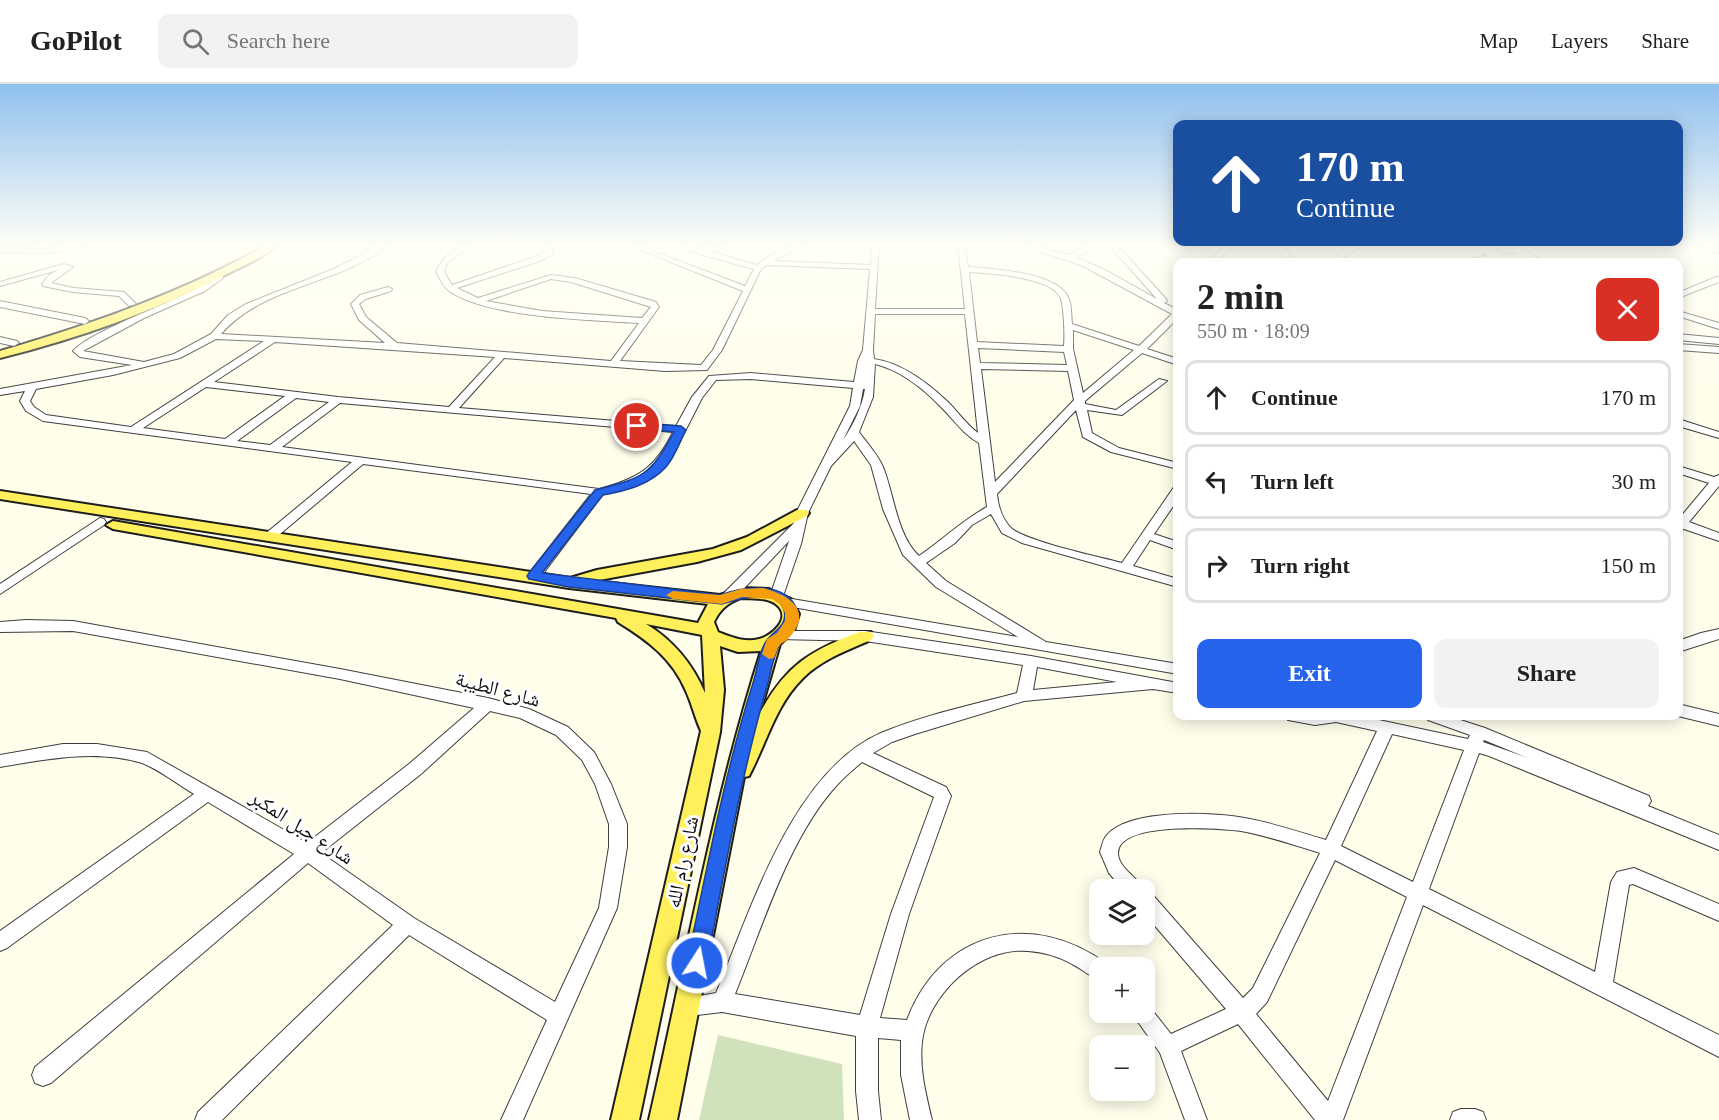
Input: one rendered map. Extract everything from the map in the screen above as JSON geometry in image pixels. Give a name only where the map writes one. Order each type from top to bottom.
[{"type":"main road","points":[[0,347],[85,321],[157,293]]},
{"type":"main road","points":[[0,355],[134,311],[175,293]]},
{"type":"main road","points":[[0,495],[569,582],[725,598],[752,592],[782,599],[792,613],[792,621],[777,639],[760,646],[737,647],[709,633],[610,611],[0,506]]},
{"type":"main road","points":[[569,582],[605,572],[700,557],[738,546],[799,520]]},
{"type":"main road","points":[[709,633],[706,622],[709,615],[725,598]]},
{"type":"main road","points":[[610,611],[646,631],[668,648],[687,671],[697,689],[710,732]]},
{"type":"main road","name":"شارع رام الله","points":[[626,1120],[710,732],[715,690],[709,633]]},
{"type":"main road","points":[[730,792],[784,689],[795,675],[826,653],[865,636]]},
{"type":"main road","name":"شارع رام الله","points":[[663,1120],[730,792],[740,750],[777,639]]},
{"type":"street","points":[[113,293],[121,294],[132,304]]},
{"type":"street","points":[[151,364],[80,354],[78,351],[85,345],[141,316],[192,293]]},
{"type":"street","points":[[0,392],[151,364],[191,350],[214,336],[231,317],[249,306],[281,293]]},
{"type":"street","points":[[374,293],[363,297],[355,304],[362,318],[394,346]]},
{"type":"street","points":[[461,293],[477,301],[549,314],[643,321]]},
{"type":"street","points":[[477,301],[500,293]]},
{"type":"street","points":[[613,364],[655,307],[654,304],[617,293]]},
{"type":"street","points":[[32,386],[25,401],[30,409],[43,417],[599,492],[625,487],[662,465],[697,394],[700,372],[717,351],[746,293]]},
{"type":"street","points":[[827,464],[844,450],[854,433],[870,389],[871,293]]},
{"type":"street","points":[[968,293],[993,508],[1006,530],[1016,536],[1173,581]]},
{"type":"street","points":[[1060,293],[1065,297],[1070,338],[1068,349],[1088,435],[1115,450],[1173,465]]},
{"type":"street","points":[[1144,293],[1173,309]]},
{"type":"street","points":[[1155,293],[1160,301]]},
{"type":"street","points":[[0,304],[85,321]]},
{"type":"street","points":[[1683,308],[1719,319]]},
{"type":"street","points":[[870,311],[970,312]]},
{"type":"street","points":[[991,493],[1081,403],[1141,349],[1173,314]]},
{"type":"street","points":[[1683,314],[1719,326]]},
{"type":"street","points":[[1683,334],[1701,329],[1702,325],[1698,319]]},
{"type":"street","points":[[1068,326],[1173,359]]},
{"type":"street","points":[[214,336],[394,346],[751,376],[810,383],[839,390],[870,389]]},
{"type":"street","points":[[1683,336],[1719,341]]},
{"type":"street","points":[[1070,338],[1107,338]]},
{"type":"street","points":[[133,430],[274,339]]},
{"type":"street","points":[[0,340],[14,343]]},
{"type":"street","points":[[974,345],[1068,349]]},
{"type":"street","points":[[1683,347],[1719,350]]},
{"type":"street","points":[[697,394],[716,373],[717,351]]},
{"type":"street","points":[[452,409],[501,356]]},
{"type":"street","points":[[725,598],[799,520],[855,406],[863,360],[870,356]]},
{"type":"street","points":[[870,356],[890,365],[934,395],[968,433],[984,442]]},
{"type":"street","points":[[977,366],[1072,368]]},
{"type":"street","points":[[1081,403],[1118,413],[1162,381]]},
{"type":"street","points":[[206,384],[338,400],[681,430]]},
{"type":"street","points":[[226,443],[293,395]]},
{"type":"street","points":[[272,449],[338,400]]},
{"type":"street","points":[[1683,424],[1719,435]]},
{"type":"street","points":[[854,433],[877,465],[889,509],[907,552],[955,593],[1047,648]]},
{"type":"street","points":[[269,537],[360,461]]},
{"type":"street","points":[[1683,470],[1718,481],[1683,524]]},
{"type":"street","points":[[534,576],[599,492]]},
{"type":"street","points":[[1126,567],[1173,496]]},
{"type":"street","points":[[918,563],[951,540],[968,522],[993,508]]},
{"type":"street","points":[[799,520],[782,599],[1047,648],[1173,668]]},
{"type":"street","points":[[0,590],[100,522]]},
{"type":"street","points":[[1683,527],[1719,537]]},
{"type":"street","points":[[1146,535],[1173,544]]},
{"type":"street","name":"شارع الطيبة","points":[[0,627],[73,626],[340,674],[488,705],[524,713],[562,731],[588,756],[603,784],[618,824],[618,847],[608,908],[512,1120]]},
{"type":"street","points":[[1683,645],[1706,636],[1719,634]]},
{"type":"street","points":[[777,639],[865,636],[1031,661],[1173,687]]},
{"type":"street","points":[[1023,696],[1031,661]]},
{"type":"street","points":[[722,1002],[787,845],[803,817],[832,779],[860,754],[886,738],[910,729],[1023,696],[1151,684]]},
{"type":"street","points":[[43,1075],[308,854],[415,769],[488,705]]},
{"type":"street","points":[[1683,711],[1719,720]]},
{"type":"street","points":[[1307,720],[1323,720]]},
{"type":"street","points":[[1355,720],[1387,727],[1477,738],[1719,835]]},
{"type":"street","points":[[1441,720],[1519,759],[1719,843]]},
{"type":"street","points":[[1168,1046],[1242,1012],[1260,994],[1331,849],[1387,727]]},
{"type":"street","points":[[1155,912],[1242,1012],[1330,1120],[1477,738]]},
{"type":"street","name":"شارع جبل المكبر","points":[[2,759],[63,750],[123,752],[147,758],[308,854],[407,924],[558,1015]]},
{"type":"street","points":[[860,754],[940,792],[943,796],[900,914],[867,1027],[867,1091],[870,1120]]},
{"type":"street","points":[[0,942],[207,794]]},
{"type":"street","points":[[1126,879],[1111,860],[1108,850],[1118,834],[1134,826],[1177,822],[1224,822],[1258,828],[1331,849],[1719,1046]]},
{"type":"street","points":[[1602,987],[1623,878],[1634,876],[1719,913]]},
{"type":"street","points":[[206,1120],[407,924]]},
{"type":"street","points":[[921,1120],[912,1058],[913,1031],[929,998],[950,972],[964,961],[1000,943],[1015,941],[1047,945],[1089,964]]},
{"type":"street","points":[[688,1006],[722,1002],[867,1027],[913,1031]]},
{"type":"street","points":[[1150,1023],[1168,1046],[1196,1120]]},
{"type":"street","points":[[1461,1120],[1475,1120]]},
{"type":"green space","points":[[718,1035],[842,1064],[844,1120],[699,1120]]},
{"type":"slow traffic","points":[[673,595],[722,600],[729,596],[752,592],[777,596],[786,603],[792,613],[792,621],[783,636],[772,643],[769,654]]},
{"type":"route","points":[[637,426],[681,430],[662,465],[625,487],[599,492],[534,576],[722,600],[741,593],[763,593],[777,596],[786,603],[792,613],[792,621],[788,629],[783,636],[772,643],[740,750],[697,963]]}]
